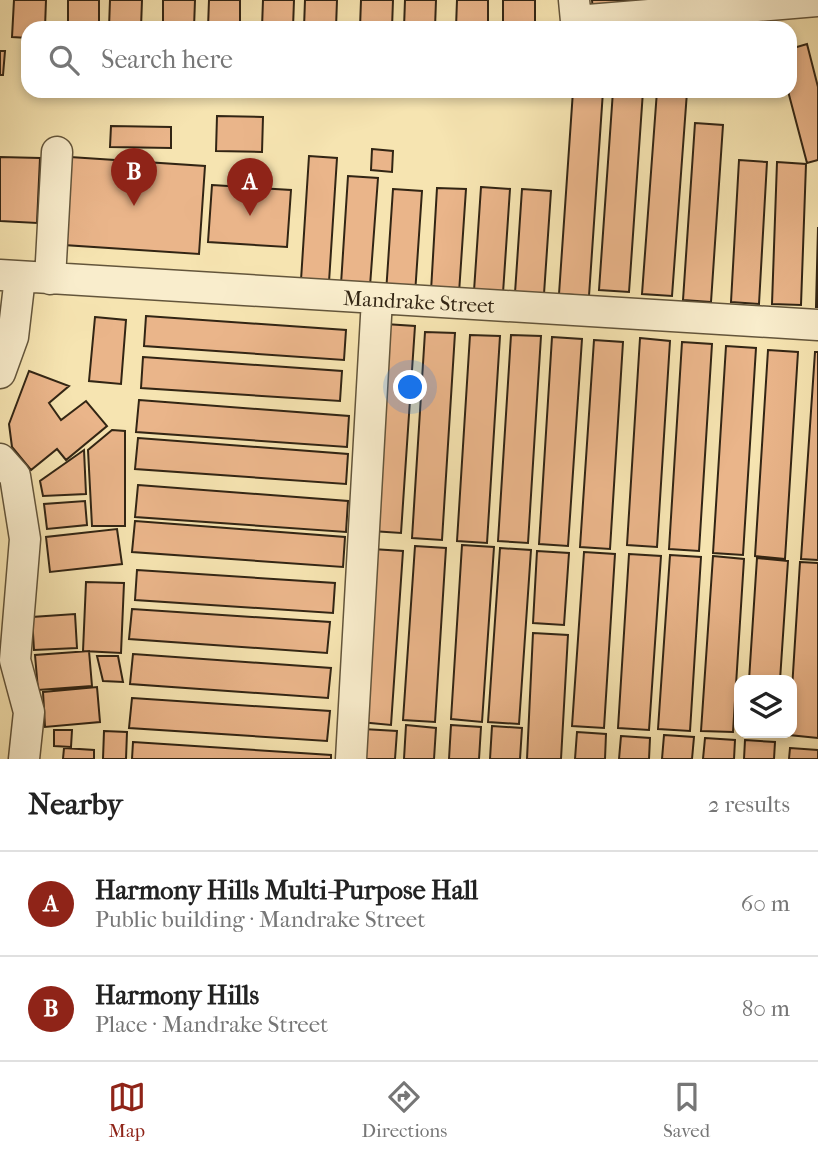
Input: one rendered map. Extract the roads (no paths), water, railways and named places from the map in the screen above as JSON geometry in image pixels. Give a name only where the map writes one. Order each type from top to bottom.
[{"type":"street","points":[[574,0],[576,21],[818,1]]},
{"type":"street","points":[[50,279],[57,152]]},
{"type":"street","points":[[0,373],[13,337],[10,276]]},
{"type":"street","name":"Mandrake Street","points":[[10,276],[818,325]]},
{"type":"street","points":[[351,759],[377,299]]},
{"type":"street","points":[[0,459],[15,476],[25,539],[8,665],[29,712],[24,759]]},
{"type":"place","name":"Harmony Hills","points":[[134,206]]},
{"type":"place","name":"Harmony Hills Multi-Purpose Hall","points":[[250,216]]}]
